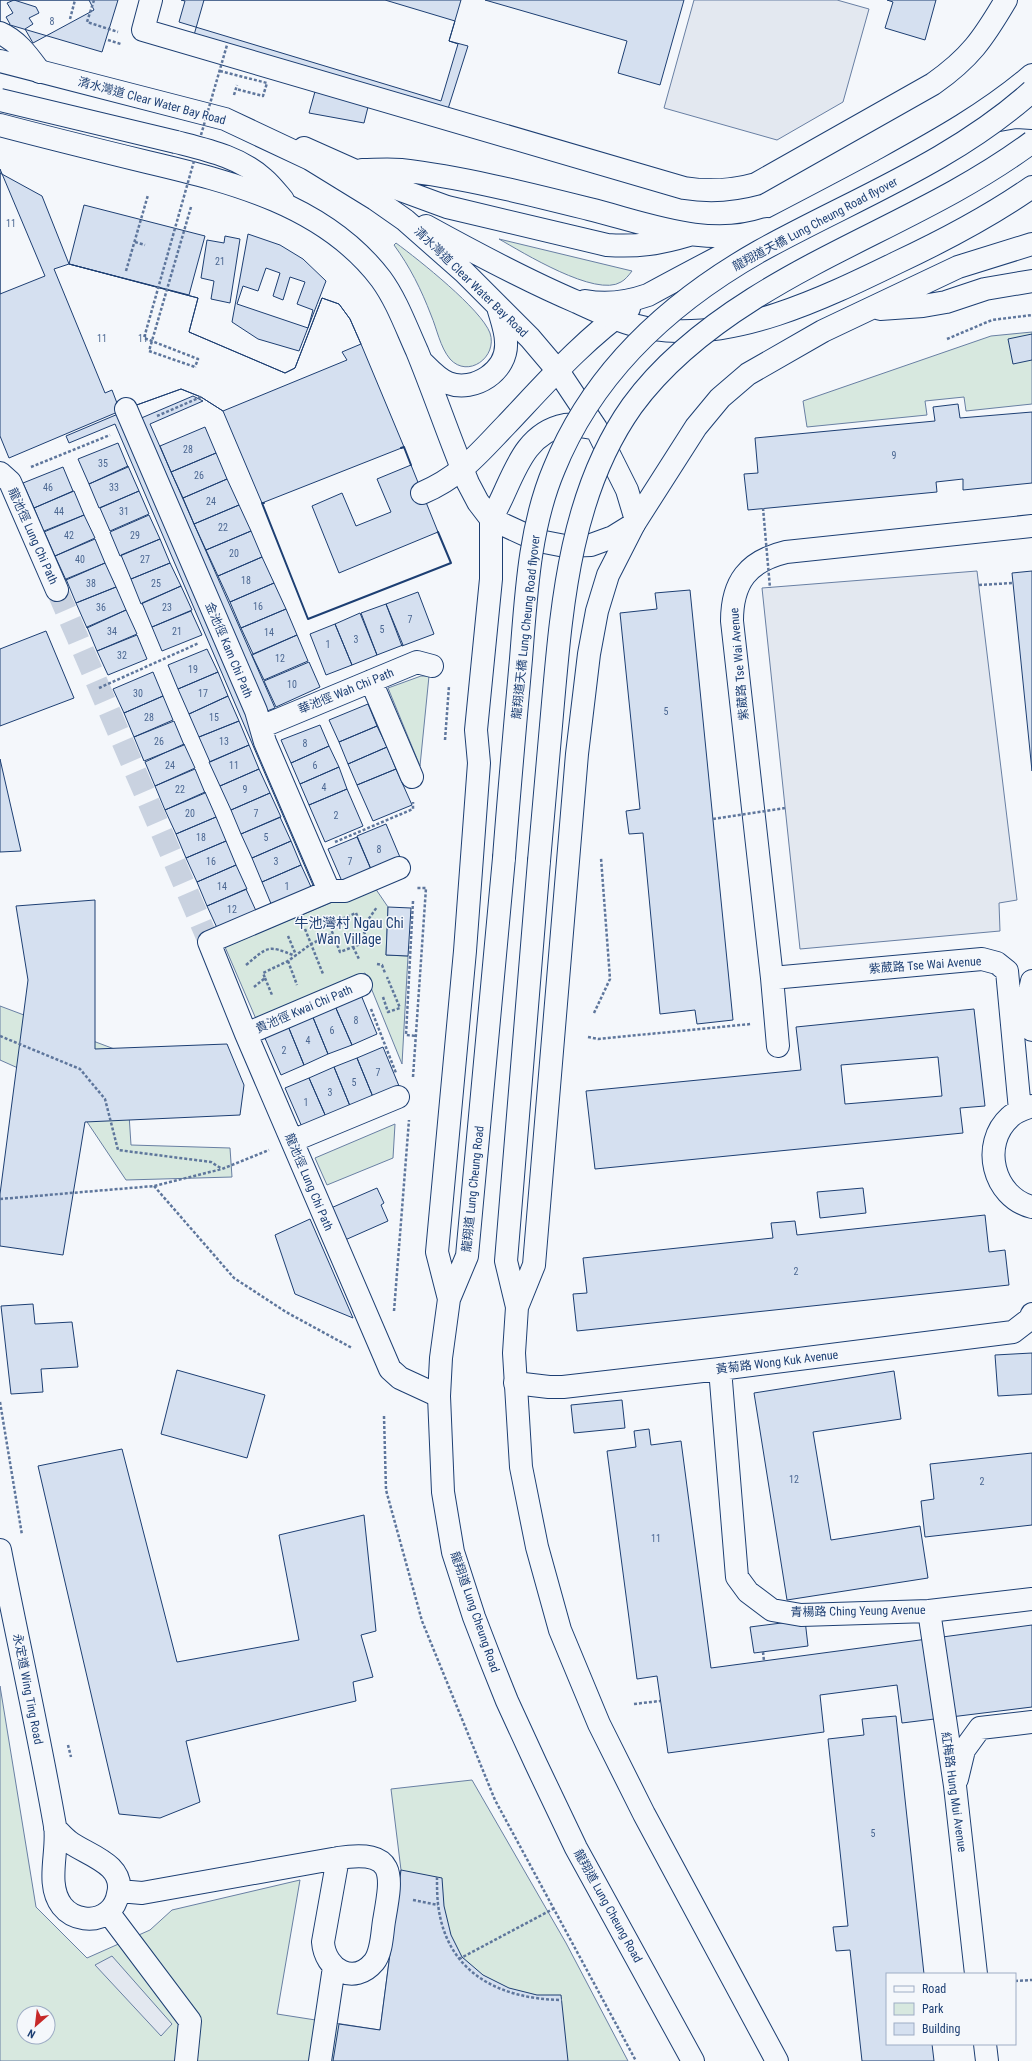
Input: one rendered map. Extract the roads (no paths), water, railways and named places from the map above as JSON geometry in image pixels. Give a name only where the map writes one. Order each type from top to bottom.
[{"type":"main road","points":[[151,0],[143,30],[684,188],[718,191],[735,190],[756,184],[933,84],[971,53],[986,33],[1006,0]]},
{"type":"main road","points":[[0,33],[8,36],[23,50],[40,72]]},
{"type":"main road","name":"清水灣道 Clear Water Bay Road","points":[[0,61],[225,119],[310,159],[375,199],[405,220],[435,246],[530,338],[558,371],[596,428]]},
{"type":"main road","points":[[422,493],[440,485],[463,470],[558,371],[614,318],[648,295],[788,223],[951,133],[998,102],[1032,75]]},
{"type":"main road","name":"龍翔道天橋 Lung Cheung Road flyover","points":[[504,858],[523,627],[535,539],[542,504],[552,472],[581,413],[619,362],[640,340],[663,318],[714,280],[783,239],[951,151],[1000,118],[1032,91]]},
{"type":"main road","points":[[0,100],[176,142],[207,150],[238,161],[264,179],[288,205]]},
{"type":"main road","points":[[951,133],[997,119],[1016,117],[1032,118]]},
{"type":"main road","points":[[225,119],[319,154],[387,185],[447,206],[607,245],[631,247],[658,244],[689,235]]},
{"type":"main road","points":[[0,125],[201,174],[258,192],[288,205],[317,222],[363,259],[381,280],[395,303],[421,361],[463,470],[478,502],[491,519],[539,541],[565,546],[591,545],[613,537],[635,522]]},
{"type":"main road","points":[[777,2061],[644,1814],[599,1724],[560,1630],[526,1502],[518,1439],[515,1383],[514,1354],[517,1307],[506,1261],[539,861],[560,630],[571,562],[590,487],[616,431],[644,390],[678,355],[700,336],[753,298],[950,194],[1002,163],[1032,142]]},
{"type":"main road","points":[[356,170],[400,170],[444,176],[588,209],[689,235],[730,236],[755,233],[788,223]]},
{"type":"main road","points":[[375,199],[469,250],[568,298],[614,318],[652,329],[675,331],[718,327],[751,321],[837,292],[945,240],[1032,187]]},
{"type":"main road","points":[[517,1307],[534,1265],[577,754],[589,654],[596,611],[608,575],[635,522],[696,427],[720,398],[748,374],[823,331],[958,267],[1032,244]]},
{"type":"main road","points":[[869,310],[923,306],[946,302],[985,289],[1032,281]]},
{"type":"main road","points":[[568,298],[610,303],[632,300],[648,295]]},
{"type":"main road","points":[[421,361],[435,375],[447,383],[459,386],[474,384],[487,378],[498,369],[504,357],[506,343],[497,305]]},
{"type":"main road","name":"金池徑 Kam Chi Path","points":[[129,418],[222,633],[261,727],[265,742],[329,891]]},
{"type":"main road","points":[[449,1299],[437,1252],[465,951],[479,763],[476,730],[491,579],[491,519],[501,504],[517,463],[530,445],[546,432],[566,425],[596,428],[627,490],[635,522]]},
{"type":"main road","name":"龍池徑 Lung Chi Path","points":[[5,478],[57,590]]},
{"type":"main road","name":"紫葳路 Tse Wai Avenue","points":[[778,1046],[772,978],[732,620],[733,601],[739,583],[756,564],[765,558],[786,552],[1032,526]]},
{"type":"main road","name":"華池徑 Wah Chi Path","points":[[261,727],[417,662],[432,666]]},
{"type":"main road","points":[[371,681],[412,777]]},
{"type":"main road","name":"龍翔道 Lung Cheung Road","points":[[504,858],[467,1256],[449,1299],[441,1358],[440,1396],[443,1492],[454,1552],[474,1617],[507,1701],[576,1848],[693,2061]]},
{"type":"main road","points":[[329,891],[345,891],[399,868]]},
{"type":"main road","name":"龍池徑 Lung Chi Path","points":[[329,891],[209,942],[246,1034],[390,1369],[400,1378],[440,1396]]},
{"type":"main road","name":"紫葳路 Tse Wai Avenue","points":[[772,978],[982,960],[997,962],[1007,971],[1026,1108]]},
{"type":"main road","points":[[1032,981],[1030,990],[1032,1030]]},
{"type":"main road","name":"貴池徑 Kwai Chi Path","points":[[246,1034],[361,985]]},
{"type":"main road","points":[[292,1141],[398,1096]]},
{"type":"main road","points":[[1026,1108],[1010,1117],[996,1138],[993,1154],[994,1169],[1001,1184],[1011,1196],[1025,1205],[1032,1207]]},
{"type":"main road","name":"黃菊路 Wong Kuk Avenue","points":[[515,1383],[563,1387],[1013,1332],[1030,1319],[1032,1314]]},
{"type":"main road","name":"青楊路 Ching Yeung Avenue","points":[[720,1369],[737,1577],[748,1592],[772,1610],[801,1615],[928,1611],[1032,1598]]},
{"type":"main road","name":"永定道 Wing Ting Road","points":[[0,1550],[5,1606],[55,1828],[54,1880],[62,1906],[74,1916],[85,1920],[96,1918],[108,1912]]},
{"type":"main road","name":"紅梅路 Hung Mui Avenue","points":[[928,1611],[955,1786],[976,1973]]},
{"type":"main road","points":[[955,1786],[964,1750],[980,1728],[1032,1722]]},
{"type":"main road","points":[[55,1828],[70,1842],[100,1858],[112,1868],[118,1879],[119,1892],[115,1903],[108,1912],[190,2021],[186,2061]]},
{"type":"main road","points":[[119,1892],[131,1894],[147,1892],[338,1858],[360,1855],[373,1856],[383,1864],[389,1875],[390,1886],[379,1951],[375,1962],[365,1970],[353,1974],[341,1971],[330,1964],[324,1953],[323,1942],[338,1858]]},
{"type":"main road","points":[[320,2061],[334,1966]]},
{"type":"main road","points":[[985,2045],[987,2061]]},
{"type":"tunnel","points":[[57,590],[209,942]]},
{"type":"district","name":"牛池灣村 Ngau Chi Wan Village","points":[[349,932]]}]
